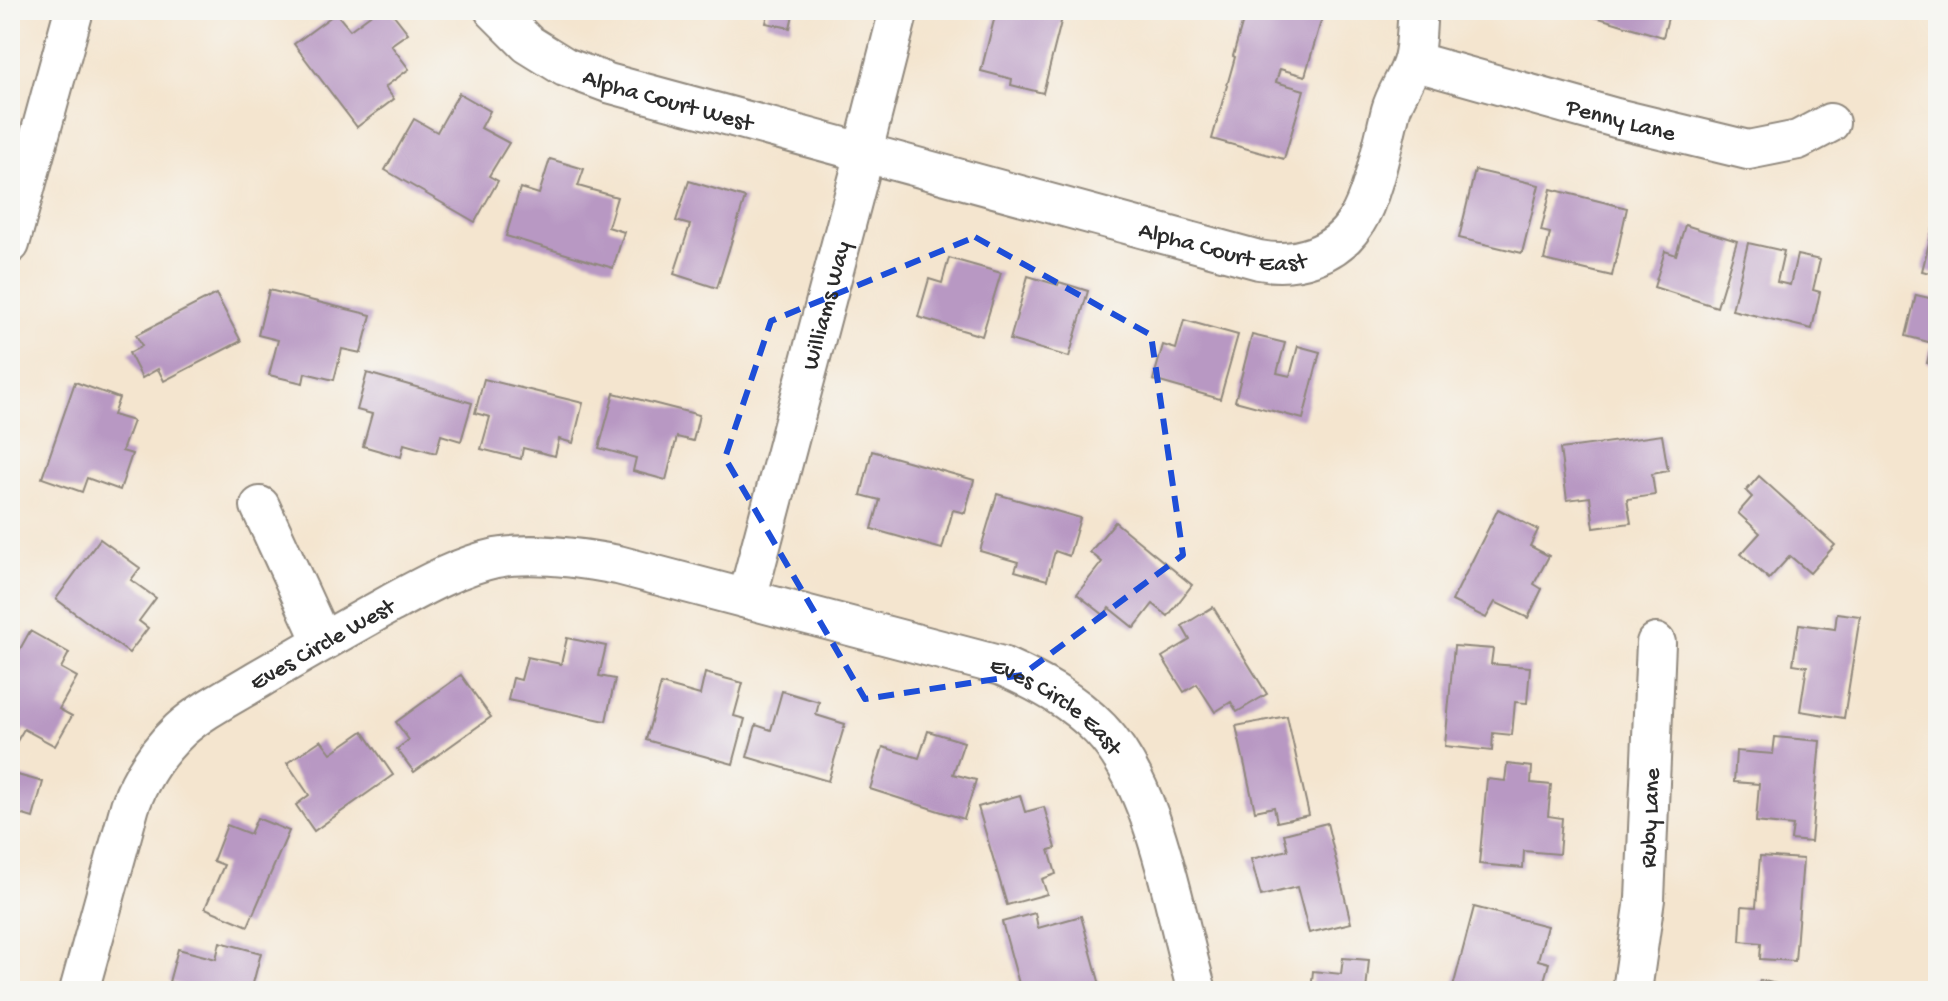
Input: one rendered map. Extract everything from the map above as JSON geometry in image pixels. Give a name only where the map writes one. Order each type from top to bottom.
[{"type":"street","points":[[10,244],[74,10]]},
{"type":"street","name":"Alpha Court West","points":[[494,10],[528,44],[565,67],[608,83],[863,151]]},
{"type":"street","name":"Williams Way","points":[[747,599],[861,168],[899,10]]},
{"type":"street","name":"Alpha Court East","points":[[863,151],[1259,260],[1290,262],[1315,256],[1337,243],[1356,223],[1367,197],[1393,103],[1413,61],[1418,10]]},
{"type":"street","name":"Penny Lane","points":[[1413,61],[1616,118],[1748,150],[1798,140],[1830,123]]},
{"type":"street","points":[[260,506],[322,641]]},
{"type":"street","name":"Eves Circle West","points":[[79,991],[130,806],[148,768],[179,731],[200,715],[322,641],[434,581],[499,558],[583,558],[747,599]]},
{"type":"street","name":"Eves Circle East","points":[[747,599],[1002,666],[1037,682],[1072,704],[1100,729],[1130,771],[1148,813],[1164,864],[1197,991]]},
{"type":"street","name":"Ruby Lane","points":[[1632,991],[1645,899],[1656,643]]},
{"type":"highlighted area","points":[[975,237],[1151,335],[1183,555],[1022,675],[865,699],[725,458],[771,321]]},
{"type":"building","points":[[377,10],[390,10],[408,33],[391,45],[409,69],[385,87],[394,99],[357,127],[294,44],[336,13],[350,30]]},
{"type":"building","points":[[769,10],[794,10],[790,28],[766,23]]},
{"type":"building","points":[[1024,10],[1064,10],[1043,93],[1011,85],[1012,79],[981,71],[996,12],[1022,18]]},
{"type":"building","points":[[1246,10],[1324,11],[1305,76],[1280,69],[1276,82],[1304,90],[1284,159],[1212,139]]},
{"type":"building","points":[[1572,10],[1670,10],[1663,37]]},
{"type":"building","points":[[459,93],[490,111],[481,128],[509,143],[489,176],[498,181],[475,222],[385,170],[414,119],[437,132]]},
{"type":"building","points":[[550,159],[584,169],[578,186],[617,197],[608,227],[624,232],[613,268],[506,236],[520,188],[539,194]]},
{"type":"building","points":[[1475,170],[1539,185],[1522,253],[1459,238]]},
{"type":"building","points":[[689,181],[745,198],[717,288],[674,274],[690,225],[676,221]]},
{"type":"building","points":[[1551,189],[1627,208],[1612,276],[1544,260],[1550,233],[1541,231]]},
{"type":"building","points":[[1938,213],[1938,275],[1922,271]]},
{"type":"building","points":[[1685,225],[1737,241],[1717,307],[1654,287],[1665,251],[1676,255]]},
{"type":"building","points":[[1748,243],[1784,251],[1777,282],[1790,285],[1797,255],[1820,260],[1813,290],[1820,292],[1812,329],[1732,310]]},
{"type":"building","points":[[949,258],[1001,273],[982,336],[918,317],[929,279],[942,283]]},
{"type":"building","points":[[1028,276],[1088,291],[1069,357],[1010,340]]},
{"type":"building","points":[[269,290],[371,315],[361,353],[342,349],[334,380],[305,373],[303,383],[269,375],[278,340],[258,335]]},
{"type":"building","points":[[216,294],[241,341],[164,381],[158,369],[142,378],[129,353],[142,346],[136,335]]},
{"type":"building","points":[[1916,295],[1938,300],[1938,366],[1927,363],[1932,343],[1906,336]]},
{"type":"building","points":[[1184,320],[1238,335],[1220,399],[1153,380],[1163,345],[1176,349]]},
{"type":"building","points":[[1252,335],[1285,343],[1277,373],[1290,376],[1298,346],[1320,352],[1303,419],[1235,401]]},
{"type":"building","points":[[367,373],[472,403],[461,441],[441,435],[436,453],[404,444],[401,457],[363,446],[372,414],[357,410]]},
{"type":"building","points":[[484,379],[583,403],[573,443],[559,439],[555,456],[523,448],[521,459],[481,449],[490,417],[475,413]]},
{"type":"building","points":[[75,382],[119,398],[113,415],[133,421],[122,451],[132,454],[120,490],[87,478],[82,492],[42,478]]},
{"type":"building","points":[[614,393],[699,415],[693,441],[677,437],[666,480],[633,471],[636,458],[599,448]]},
{"type":"building","points":[[1662,435],[1668,471],[1652,474],[1655,495],[1627,499],[1631,523],[1594,528],[1590,497],[1567,500],[1560,449]]},
{"type":"building","points":[[872,451],[974,480],[965,513],[953,510],[942,549],[872,529],[880,500],[861,495]]},
{"type":"building","points":[[1759,476],[1835,545],[1810,573],[1790,556],[1769,579],[1741,554],[1760,533],[1738,513],[1752,497],[1746,491]]},
{"type":"building","points":[[997,494],[1080,518],[1069,556],[1055,551],[1047,580],[1015,571],[1018,562],[980,551]]},
{"type":"building","points":[[1498,509],[1538,530],[1530,546],[1549,556],[1534,584],[1542,589],[1528,618],[1495,602],[1486,618],[1452,601]]},
{"type":"building","points":[[1115,522],[1192,585],[1168,616],[1153,604],[1134,628],[1109,608],[1104,615],[1077,594],[1102,562],[1090,552]]},
{"type":"building","points":[[100,539],[140,568],[131,580],[156,598],[139,621],[148,628],[129,653],[56,599]]},
{"type":"building","points":[[1213,607],[1267,694],[1237,712],[1231,702],[1215,712],[1197,684],[1184,692],[1162,657],[1190,640],[1182,626]]},
{"type":"building","points":[[1837,613],[1860,616],[1844,718],[1800,711],[1807,666],[1793,664],[1799,624],[1835,629]]},
{"type":"building","points":[[30,631],[69,653],[61,668],[77,677],[59,709],[72,716],[55,746],[24,729],[17,741],[10,738],[10,667]]},
{"type":"building","points":[[567,638],[606,646],[599,676],[615,679],[606,721],[508,700],[513,678],[521,680],[527,657],[561,664]]},
{"type":"building","points":[[1454,646],[1493,649],[1491,664],[1530,667],[1527,703],[1515,702],[1512,735],[1493,733],[1492,751],[1445,746]]},
{"type":"building","points":[[705,673],[743,683],[734,716],[745,719],[733,764],[646,740],[661,684],[700,695]]},
{"type":"building","points":[[461,675],[491,717],[414,772],[397,749],[409,740],[396,722]]},
{"type":"building","points":[[782,691],[819,702],[816,715],[845,724],[828,781],[747,757],[756,725],[771,730]]},
{"type":"building","points":[[1287,716],[1309,815],[1277,822],[1274,807],[1255,811],[1236,726]]},
{"type":"building","points":[[363,731],[393,775],[314,831],[296,805],[309,795],[287,763],[321,740],[331,753]]},
{"type":"building","points":[[928,731],[964,742],[953,774],[976,780],[964,819],[870,789],[883,747],[919,758]]},
{"type":"building","points":[[1775,737],[1820,741],[1811,842],[1791,840],[1793,826],[1756,822],[1759,784],[1734,782],[1736,751],[1773,754]]},
{"type":"building","points":[[1507,764],[1532,767],[1531,783],[1551,785],[1548,816],[1562,818],[1559,854],[1524,851],[1523,868],[1479,864],[1487,779],[1505,781]]},
{"type":"building","points":[[10,773],[43,782],[33,818],[10,811]]},
{"type":"building","points":[[1020,795],[1025,812],[1044,807],[1056,848],[1049,850],[1056,874],[1042,879],[1047,894],[1007,905],[978,807]]},
{"type":"building","points":[[257,818],[289,831],[248,926],[205,908],[224,865],[213,861],[227,825],[250,834]]},
{"type":"building","points":[[1327,823],[1351,923],[1309,933],[1297,887],[1261,896],[1251,859],[1288,850],[1284,834]]},
{"type":"building","points":[[1760,856],[1803,859],[1795,961],[1760,959],[1761,943],[1740,941],[1742,906],[1756,907]]},
{"type":"building","points":[[1474,907],[1547,926],[1538,960],[1549,963],[1541,991],[1452,991]]},
{"type":"building","points":[[1035,913],[1038,928],[1081,916],[1100,985],[1078,991],[1021,991],[1002,922]]},
{"type":"building","points":[[220,942],[261,953],[251,991],[188,991],[189,987],[169,982],[178,949],[216,959]]},
{"type":"building","points":[[1343,958],[1369,960],[1366,991],[1311,991],[1313,971],[1341,974]]},
{"type":"building","points":[[1760,980],[1793,988],[1792,991],[1757,991]]}]
